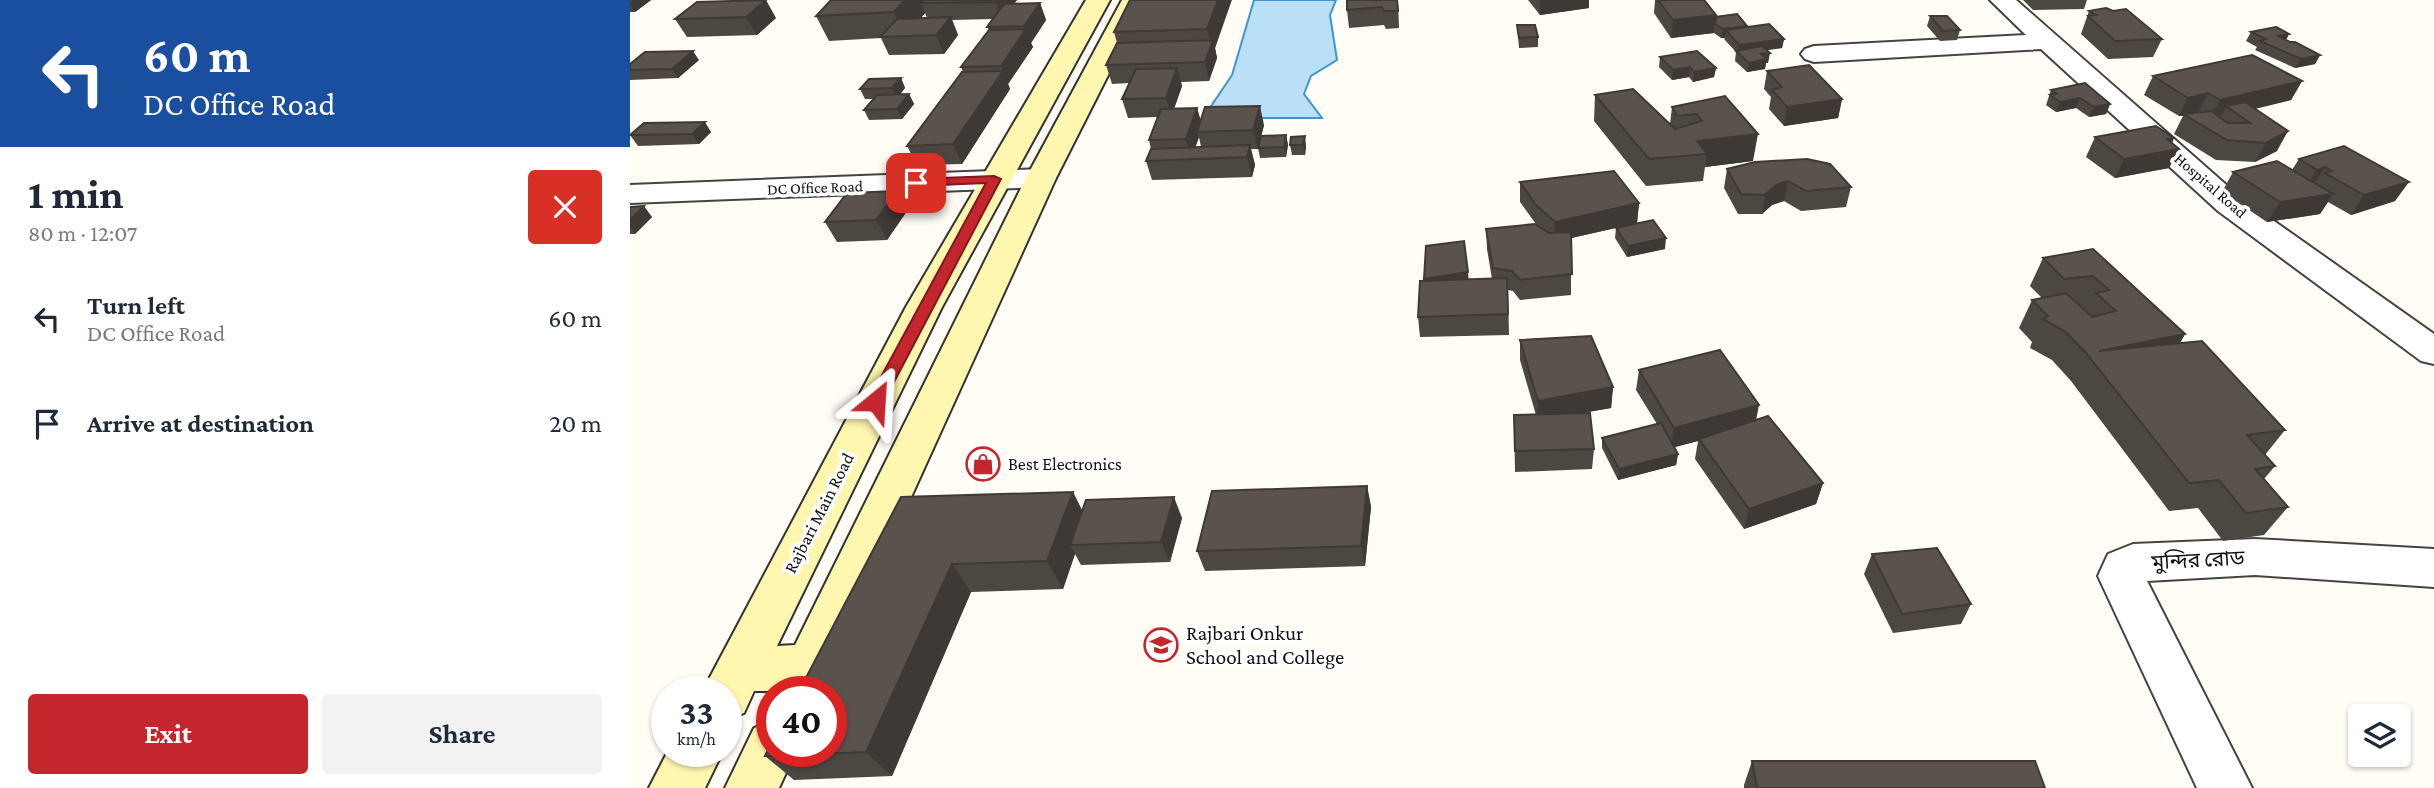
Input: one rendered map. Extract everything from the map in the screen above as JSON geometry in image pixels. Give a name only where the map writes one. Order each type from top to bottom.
[{"type":"street","name":"Rajbari Main Road","points":[[738,676],[924,307],[994,179],[1098,0]]},
{"type":"street","points":[[805,676],[1041,178],[1134,0]]},
{"type":"street","name":"Hospital Road","points":[[2002,0],[2229,204],[2434,352]]},
{"type":"street","points":[[1814,54],[2046,41]]},
{"type":"street","name":"DC Office Road","points":[[630,194],[1041,178]]},
{"type":"street","name":"মুন্দির রোড","points":[[2225,788],[2121,576],[2124,567],[2133,563],[2255,557],[2434,568]]},
{"type":"street","points":[[676,788],[688,767]]},
{"type":"street","points":[[752,788],[762,767]]},
{"type":"water","points":[[1254,0],[1336,0],[1330,15],[1337,60],[1311,76],[1304,94],[1322,118],[1203,118],[1232,75]]},
{"type":"building","points":[[766,0],[746,17],[675,19],[697,2]]},
{"type":"building","points":[[831,0],[905,0],[894,12],[816,16]]},
{"type":"building","points":[[924,0],[997,0],[921,3]]},
{"type":"building","points":[[1130,0],[1218,0],[1207,29],[1114,32]]},
{"type":"building","points":[[1347,0],[1397,0],[1398,11],[1384,11],[1382,7],[1347,10]]},
{"type":"building","points":[[1658,0],[1704,0],[1716,15],[1673,20]]},
{"type":"building","points":[[1040,3],[1024,26],[987,27],[1004,4]]},
{"type":"building","points":[[2106,8],[2113,11],[2126,9],[2162,39],[2115,41],[2088,16],[2096,15],[2089,11]]},
{"type":"building","points":[[1737,14],[1747,26],[1723,29],[1715,24],[1716,17]]},
{"type":"building","points":[[1930,16],[1947,16],[1960,30],[1943,31]]},
{"type":"building","points":[[951,17],[936,35],[880,37],[897,19]]},
{"type":"building","points":[[1769,24],[1784,39],[1739,45],[1726,30]]},
{"type":"building","points":[[1517,25],[1535,25],[1538,37],[1519,38]]},
{"type":"building","points":[[2276,27],[2289,34],[2278,36],[2320,55],[2301,59],[2260,41],[2266,39],[2251,32]]},
{"type":"building","points":[[1026,29],[1001,66],[961,67],[989,30]]},
{"type":"building","points":[[1213,40],[1205,62],[1106,65],[1117,43]]},
{"type":"building","points":[[1762,46],[1770,53],[1761,54],[1767,59],[1749,63],[1736,51]]},
{"type":"building","points":[[693,51],[672,69],[630,70],[630,64],[645,52]]},
{"type":"building","points":[[1697,51],[1716,68],[1694,72],[1690,67],[1673,70],[1660,57]]},
{"type":"building","points":[[2252,55],[2302,81],[2220,100],[2208,93],[2188,98],[2153,76]]},
{"type":"building","points":[[1809,65],[1842,99],[1787,107],[1772,90],[1782,87],[1767,71]]},
{"type":"building","points":[[1177,68],[1166,98],[1122,99],[1136,69]]},
{"type":"building","points":[[1003,71],[953,144],[907,146],[962,72]]},
{"type":"building","points":[[901,78],[892,88],[860,89],[869,79]]},
{"type":"building","points":[[2085,83],[2110,104],[2094,107],[2080,98],[2060,102],[2050,95],[2057,94],[2051,90]]},
{"type":"building","points":[[1633,89],[1675,129],[1702,121],[1697,114],[1677,116],[1672,107],[1725,96],[1758,134],[1697,141],[1707,154],[1649,159],[1595,95]]},
{"type":"building","points":[[909,94],[897,109],[864,110],[877,95]]},
{"type":"building","points":[[2245,102],[2288,131],[2266,143],[2227,140],[2183,114],[2212,111],[2227,123],[2250,123],[2226,106]]},
{"type":"building","points":[[1260,106],[1253,130],[1197,132],[1205,107]]},
{"type":"building","points":[[1197,108],[1186,139],[1149,140],[1161,109]]},
{"type":"building","points":[[705,122],[692,134],[630,135],[644,123]]},
{"type":"building","points":[[2156,126],[2174,138],[2167,139],[2179,149],[2124,159],[2095,137]]},
{"type":"building","points":[[1286,135],[1284,147],[1258,148],[1261,136]]},
{"type":"building","points":[[1305,136],[1303,145],[1290,145],[1291,137]]},
{"type":"building","points":[[1250,145],[1247,157],[1146,161],[1151,149]]},
{"type":"building","points":[[2344,146],[2409,182],[2364,195],[2325,173],[2332,171],[2325,167],[2317,170],[2299,159]]},
{"type":"building","points":[[1807,159],[1830,164],[1851,187],[1806,191],[1788,181],[1776,185],[1765,195],[1741,194],[1727,169],[1755,162]]},
{"type":"building","points":[[2277,161],[2333,194],[2280,202],[2233,172]]},
{"type":"building","points":[[1614,171],[1639,203],[1555,222],[1536,205],[1520,182]]},
{"type":"building","points":[[897,191],[876,220],[825,222],[847,193]]},
{"type":"building","points":[[644,206],[630,220],[630,207]]},
{"type":"building","points":[[1653,220],[1666,238],[1628,246],[1616,228]]},
{"type":"building","points":[[1535,224],[1549,233],[1571,232],[1572,274],[1520,280],[1512,271],[1493,268],[1486,229]]},
{"type":"building","points":[[1464,241],[1468,272],[1424,279],[1426,246]]},
{"type":"building","points":[[2093,249],[2185,334],[2099,351],[2202,341],[2285,430],[2247,435],[2275,466],[2255,469],[2288,507],[2246,513],[2219,480],[2189,483],[2086,353],[2066,332],[2043,319],[2048,316],[2032,300],[2066,293],[2092,317],[2116,311],[2096,293],[2109,290],[2093,276],[2064,279],[2043,258]]},
{"type":"building","points":[[1507,278],[1508,314],[1418,317],[1420,281]]},
{"type":"building","points":[[1591,336],[1613,387],[1538,401],[1520,340]]},
{"type":"building","points":[[1720,350],[1759,405],[1674,428],[1639,370]]},
{"type":"building","points":[[1590,413],[1594,449],[1515,451],[1514,415]]},
{"type":"building","points":[[1768,416],[1823,483],[1749,509],[1699,439]]},
{"type":"building","points":[[1661,423],[1678,454],[1619,469],[1602,438]]},
{"type":"building","points":[[1367,486],[1361,546],[1197,551],[1212,491]]},
{"type":"building","points":[[1073,492],[1047,561],[952,564],[866,752],[847,753],[847,676],[807,676],[901,497]]},
{"type":"building","points":[[1174,497],[1161,542],[1070,545],[1086,500]]},
{"type":"building","points":[[1937,548],[1971,604],[1902,614],[1872,554]]},
{"type":"building","points":[[1752,761],[2035,761],[2045,788],[1757,788]]},
{"type":"place","name":"Best Electronics","points":[[983,464]]},
{"type":"place","name":"Rajbari Onkur School and College","points":[[1161,645]]},
{"type":"route","points":[[876,401],[994,179],[916,183]]}]
